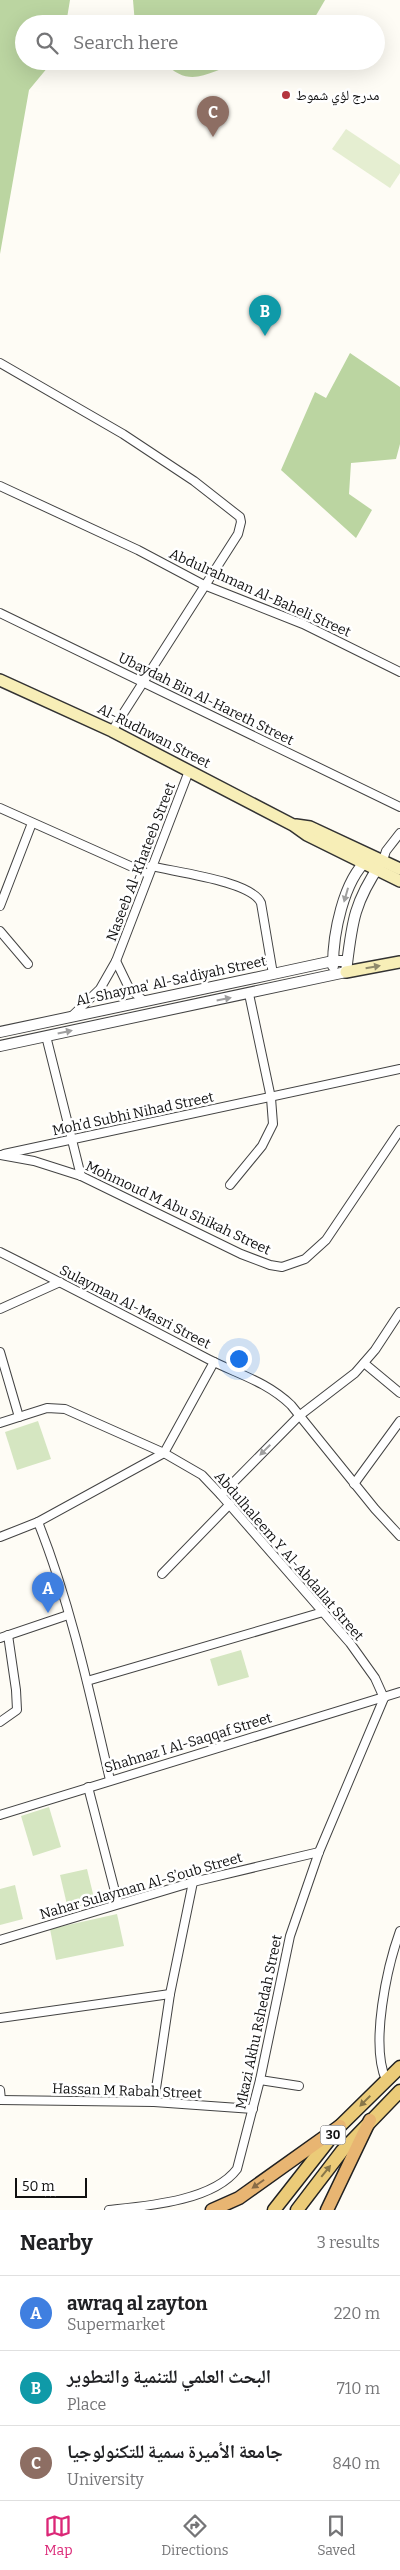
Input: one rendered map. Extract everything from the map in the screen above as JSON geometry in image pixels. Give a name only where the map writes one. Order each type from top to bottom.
[{"type":"highway","points":[[327,2210],[370,2120]]},
{"type":"highway","points":[[212,2210],[239,2198],[340,2126]]},
{"type":"main road","name":"Al-Rudhwan Street","points":[[0,680],[112,730],[364,864],[380,859]]},
{"type":"main road","name":"Al-Rudhwan Street","points":[[293,825],[310,828],[400,869]]},
{"type":"main road","name":"Al-Rudhwan Street","points":[[380,859],[400,881]]},
{"type":"main road","points":[[347,966],[400,962]]},
{"type":"main road","name":"30","points":[[274,2210],[340,2126],[400,2067]]},
{"type":"main road","name":"30","points":[[296,2210],[342,2150],[400,2091]]},
{"type":"street","points":[[0,363],[123,434],[194,481],[238,514],[242,522],[238,534],[204,585],[144,683],[112,730]]},
{"type":"street","name":"Abdulrahman Al-Baheli Street","points":[[0,486],[138,550],[204,585],[303,624],[400,672]]},
{"type":"street","name":"Ubaydah Bin Al-Hareth Street","points":[[0,613],[400,807]]},
{"type":"street","name":"Naseeb Al-Khateeb Street","points":[[72,1016],[100,990],[116,961],[189,771]]},
{"type":"street","points":[[0,808],[148,874]]},
{"type":"street","points":[[0,906],[32,823]]},
{"type":"street","points":[[347,966],[354,916],[362,892],[380,859],[400,833]]},
{"type":"street","points":[[332,974],[341,914],[347,889],[364,864]]},
{"type":"street","points":[[151,866],[215,878],[256,895],[261,903],[273,974]]},
{"type":"street","points":[[341,914],[354,916]]},
{"type":"street","points":[[0,931],[28,964]]},
{"type":"street","name":"Naseeb Al-Khateeb Street","points":[[116,961],[130,988],[144,1000]]},
{"type":"street","name":"Al-Shayma' Al-Sa'diyah Street","points":[[0,1032],[333,961],[347,966]]},
{"type":"street","name":"Al-Shayma' Al-Sa'diyah Street","points":[[0,1046],[249,994],[332,974],[347,966]]},
{"type":"street","points":[[230,1185],[271,1131],[274,1115],[249,994]]},
{"type":"street","points":[[46,1036],[81,1176]]},
{"type":"street","name":"Moh’d Subhi Nihad Street","points":[[0,1155],[400,1069]]},
{"type":"street","name":"Mohmoud M Abu Shikah Street","points":[[0,1155],[34,1161],[81,1176],[241,1254],[270,1265],[282,1267],[305,1259],[326,1240],[400,1130]]},
{"type":"street","name":"Sulayman Al-Masri Street","points":[[0,1252],[214,1362],[265,1384],[278,1393],[400,1536]]},
{"type":"street","points":[[0,1309],[60,1282]]},
{"type":"street","points":[[222,1495],[299,1416],[342,1385],[364,1363],[400,1312]]},
{"type":"street","points":[[0,1352],[18,1416]]},
{"type":"street","points":[[0,1537],[38,1522],[164,1453],[214,1362]]},
{"type":"street","points":[[364,1363],[400,1393]]},
{"type":"street","name":"Abdulhaleem Y Al-Abdallat Street","points":[[0,1423],[47,1408],[65,1409],[164,1453],[196,1471],[222,1495],[350,1642],[375,1678],[384,1698]]},
{"type":"street","points":[[354,1484],[400,1421]]},
{"type":"street","points":[[162,1574],[230,1504]]},
{"type":"street","points":[[38,1522],[59,1579],[87,1681],[110,1780]]},
{"type":"street","points":[[87,1681],[323,1612]]},
{"type":"street","points":[[0,1722],[17,1710],[16,1690],[4,1637],[68,1615]]},
{"type":"street","points":[[384,1698],[400,1692]]},
{"type":"street","name":"Shahnaz I Al-Saqqaf Street","points":[[0,1815],[384,1698]]},
{"type":"street","name":"Mkazi Akhu Rshedah Street","points":[[109,2210],[184,2198],[215,2188],[228,2180],[241,2161],[260,2080],[282,1966],[319,1852],[384,1698]]},
{"type":"street","points":[[88,1787],[118,1903]]},
{"type":"street","name":"Nahar Sulayman Al-S’oub Street","points":[[0,1940],[118,1903],[194,1882],[319,1852]]},
{"type":"street","points":[[154,2102],[170,1994],[194,1882]]},
{"type":"street","points":[[386,2080],[380,2059],[381,2027],[387,1973],[400,1931]]},
{"type":"street","points":[[0,2018],[170,1994]]},
{"type":"street","points":[[260,2080],[299,2086]]},
{"type":"street","points":[[0,2090],[0,2100]]},
{"type":"street","name":"Hassan M Rabah Street","points":[[0,2100],[154,2102],[253,2109]]},
{"type":"green space","points":[[0,0],[70,0],[68,15],[15,15],[15,70],[46,70],[29,90],[0,254]]},
{"type":"green space","points":[[133,0],[325,0],[316,15],[134,15]]},
{"type":"green space","points":[[173,70],[218,70],[201,76],[183,76]]},
{"type":"green space","points":[[346,129],[400,165],[400,173],[390,188],[332,149]]},
{"type":"green space","points":[[350,353],[400,387],[400,444],[396,459],[351,463],[349,494],[372,510],[356,538],[281,470],[315,392],[326,398]]},
{"type":"green space","points":[[38,1421],[51,1459],[17,1470],[5,1432]]},
{"type":"green space","points":[[241,1650],[249,1677],[218,1686],[210,1659]]},
{"type":"green space","points":[[49,1807],[61,1847],[33,1856],[21,1816]]},
{"type":"green space","points":[[87,1869],[95,1902],[68,1909],[60,1875]]},
{"type":"green space","points":[[15,1885],[23,1919],[0,1925],[0,1889]]},
{"type":"green space","points":[[117,1914],[124,1946],[56,1960],[50,1929]]},
{"type":"place","name":"مدرج لؤي شموط","points":[[286,95]]},
{"type":"place","name":"جامعة الأميرة سمية للتكنولوجيا","points":[[213,137]]},
{"type":"place","name":"البحث العلمي للتنمية والتطوير","points":[[265,336]]},
{"type":"place","name":"awraq al zayton","points":[[48,1613]]}]
